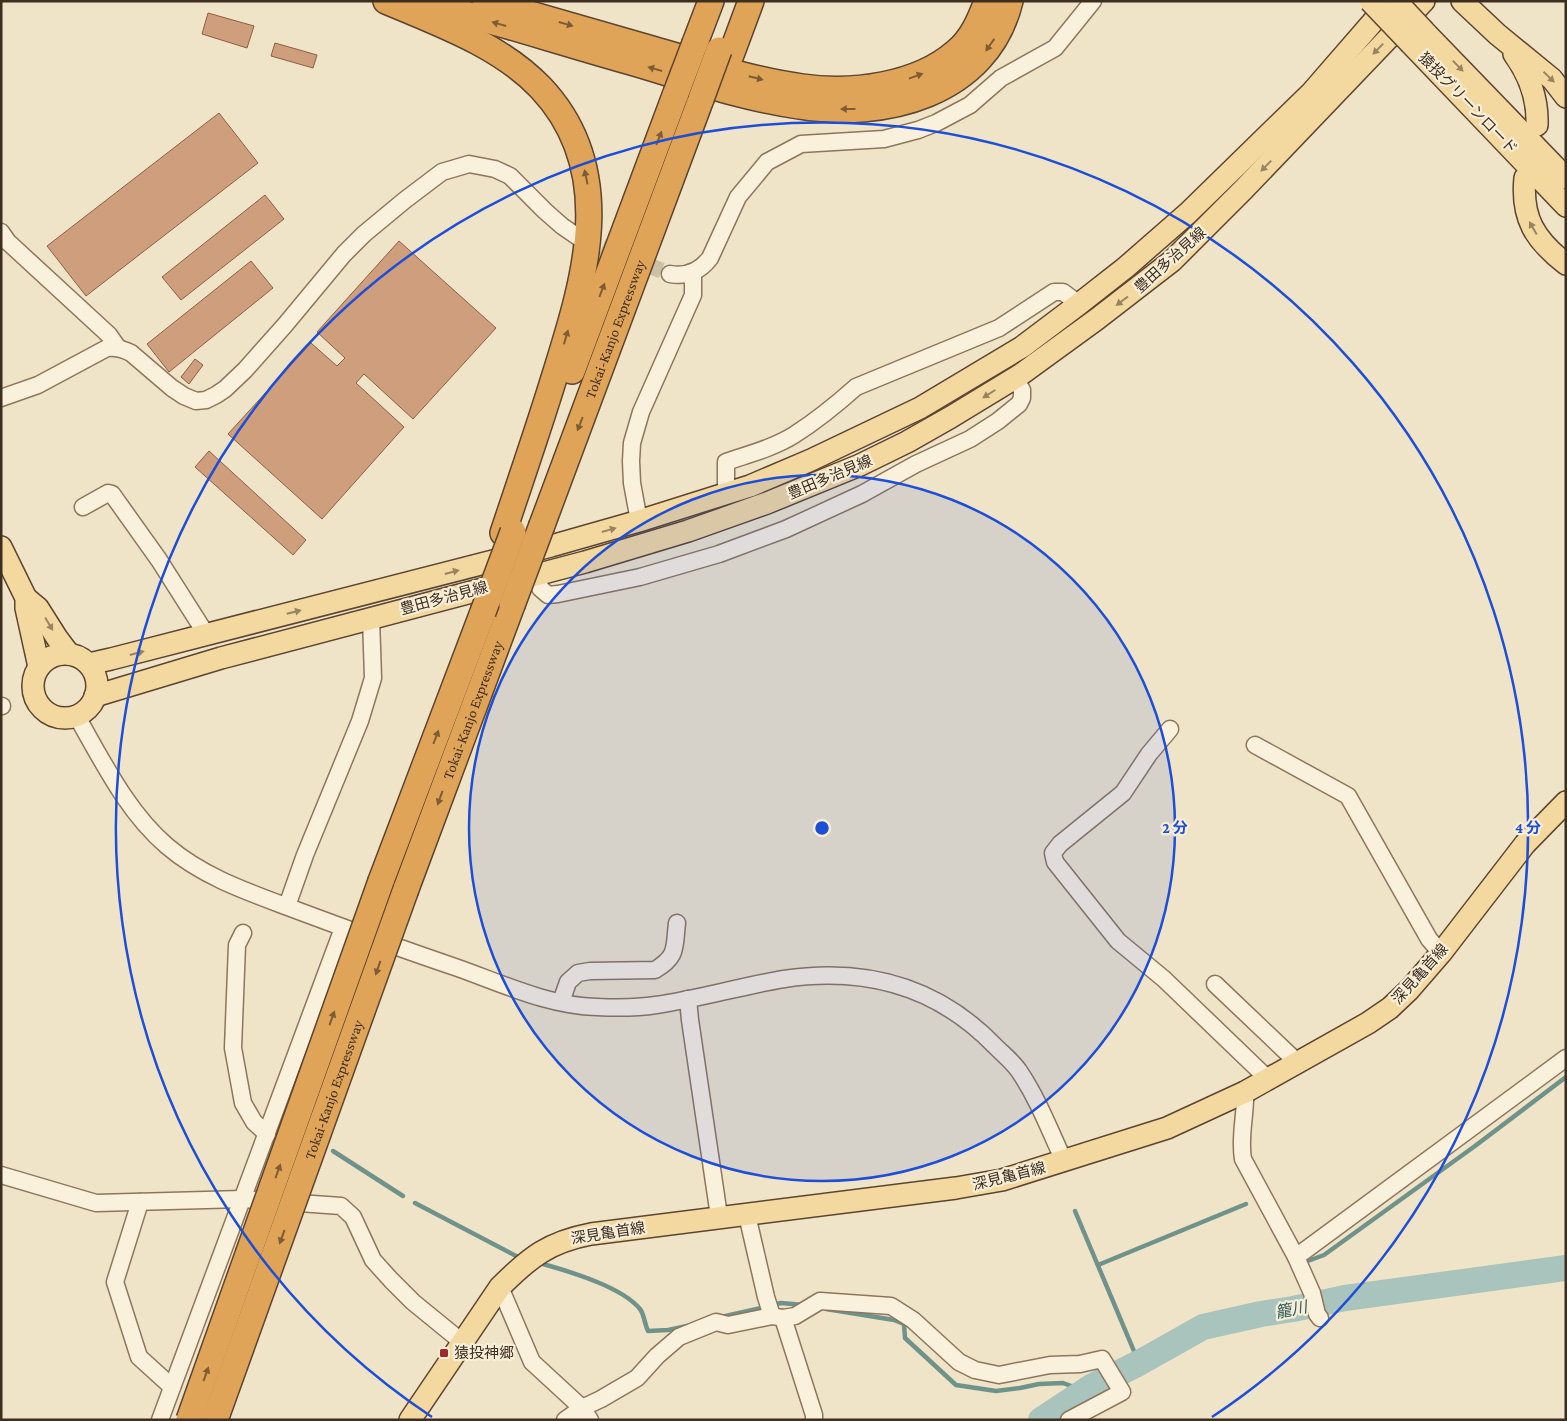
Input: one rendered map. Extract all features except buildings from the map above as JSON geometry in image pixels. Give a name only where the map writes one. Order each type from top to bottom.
[{"type":"highway","points":[[386,1],[467,37],[523,72],[540,87],[554,104],[576,142],[583,164],[590,208],[586,258],[581,284],[508,533]]},
{"type":"highway","points":[[417,1],[752,97],[801,107],[854,109],[900,103],[922,97],[959,78],[973,66],[995,39],[1003,24],[1010,1]]},
{"type":"highway","points":[[485,1],[756,78],[804,88],[856,88],[903,81],[924,73],[958,51],[970,37],[988,1]]},
{"type":"highway","name":"Tokai-Kanjo Expressway","points":[[189,1420],[381,881],[479,619],[508,533],[711,1]]},
{"type":"highway","name":"Tokai-Kanjo Expressway","points":[[215,1420],[406,890],[512,605],[616,327],[725,52],[738,1]]},
{"type":"highway","points":[[725,52],[751,1]]},
{"type":"main road","name":"猿投グリーンロード","points":[[1370,1],[1417,37],[1566,178]]},
{"type":"main road","name":"豊田多治見線","points":[[90,664],[551,546],[639,521],[750,486],[811,460],[920,408],[1022,347],[1079,304],[1188,213],[1312,92],[1391,1]]},
{"type":"main road","name":"猿投グリーンロード","points":[[1396,1],[1417,37],[1566,206]]},
{"type":"main road","name":"豊田多治見線","points":[[95,696],[230,656],[538,573],[586,562],[688,531],[767,503],[860,465],[907,442],[1015,378],[1097,319],[1172,261],[1243,190],[1424,1]]},
{"type":"main road","points":[[1462,1],[1502,38],[1552,79],[1566,97]]},
{"type":"main road","points":[[1502,38],[1530,81],[1536,98],[1537,125]]},
{"type":"main road","points":[[1525,178],[1524,206],[1528,220],[1543,244],[1566,264]]},
{"type":"main road","points":[[1,547],[26,598],[38,608],[69,654]]},
{"type":"main road","points":[[26,598],[26,608],[39,667],[34,682],[34,693],[38,703],[55,716],[66,717],[85,711],[92,704],[97,685],[95,674],[90,664],[77,656],[69,654],[51,657],[39,667]]},
{"type":"main road","name":"深見亀首線","points":[[410,1420],[500,1287],[539,1252],[561,1241],[592,1234],[719,1216],[747,1215],[1002,1180],[1167,1128],[1245,1092],[1368,1024],[1390,1008],[1409,990],[1441,953],[1525,844],[1566,802]]},
{"type":"street","points":[[670,274],[693,273],[705,265],[738,197],[767,162],[801,144],[884,139],[936,123],[970,105],[1002,78],[1056,48],[1093,1]]},
{"type":"street","points":[[1,398],[38,385],[107,348],[125,349],[172,388],[196,400],[206,400],[216,395],[245,370],[344,254],[364,234],[442,172],[469,164],[495,169],[510,176],[556,221],[578,237]]},
{"type":"street","points":[[1,232],[8,242],[109,335],[118,348]]},
{"type":"street","points":[[639,521],[632,483],[632,443],[641,412],[693,295],[693,273]]},
{"type":"street","points":[[726,493],[726,462],[772,446],[794,435],[838,403],[856,387],[999,328],[1054,292],[1063,292],[1079,304]]},
{"type":"street","points":[[538,573],[540,588],[548,595],[558,594],[649,574],[719,554],[786,529],[862,494],[916,464],[970,440],[1019,404],[1022,398],[1022,390],[1015,378]]},
{"type":"street","points":[[83,506],[108,493],[112,494],[206,634]]},
{"type":"street","points":[[287,906],[305,855],[360,721],[373,678],[371,618]]},
{"type":"street","points":[[76,715],[132,808],[166,846],[206,873],[233,886],[343,928],[519,991],[561,1002],[592,1007],[627,1008],[656,1005],[784,979],[833,975],[874,978],[908,988],[958,1014],[977,1028],[1018,1070],[1040,1109],[1064,1161]]},
{"type":"street","points":[[1170,729],[1123,793],[1060,844],[1053,852],[1055,862],[1118,941],[1164,979],[1268,1079]]},
{"type":"street","points":[[1255,745],[1348,796],[1429,940],[1441,953]]},
{"type":"street","points":[[561,1002],[568,982],[578,973],[590,971],[655,970],[664,964],[674,954],[677,923]]},
{"type":"street","points":[[160,1420],[343,928]]},
{"type":"street","points":[[243,933],[237,945],[233,1048],[242,1104],[254,1122],[267,1134]]},
{"type":"street","points":[[1215,984],[1298,1063]]},
{"type":"street","points":[[688,999],[719,1216]]},
{"type":"street","points":[[1296,1256],[1566,1058]]},
{"type":"street","points":[[1245,1092],[1246,1105],[1241,1146],[1243,1159],[1296,1256],[1312,1294],[1318,1316]]},
{"type":"street","points":[[1,1175],[96,1203],[242,1199],[341,1206],[353,1217],[373,1260],[413,1302],[462,1342]]},
{"type":"street","points":[[140,1202],[115,1282],[139,1356],[172,1387]]},
{"type":"street","points":[[747,1215],[777,1311],[814,1415],[814,1420]]},
{"type":"street","points":[[500,1287],[532,1362],[586,1414]]},
{"type":"street","points":[[565,1420],[586,1414],[601,1399],[637,1378],[657,1356],[680,1337],[716,1322],[728,1326],[777,1311],[820,1301],[891,1306],[914,1320],[959,1362],[974,1370],[999,1375],[1050,1365],[1080,1364],[1102,1359],[1122,1392],[1069,1420]]},
{"type":"waterway","points":[[1305,1262],[1324,1255],[1475,1146],[1566,1077]]},
{"type":"waterway","points":[[333,1151],[403,1196]]},
{"type":"waterway","points":[[415,1203],[518,1257]]},
{"type":"waterway","points":[[1098,1265],[1246,1204]]},
{"type":"waterway","points":[[1075,1211],[1139,1363]]},
{"type":"waterway","points":[[543,1264],[595,1281],[632,1301],[643,1314],[648,1331],[668,1330],[687,1326]]},
{"type":"waterway","name":"籠川","points":[[1041,1420],[1091,1387],[1139,1363],[1203,1327],[1345,1298],[1566,1268]]},
{"type":"waterway","points":[[772,1305],[781,1303],[804,1305]]},
{"type":"waterway","points":[[721,1317],[765,1307]]},
{"type":"waterway","points":[[826,1309],[894,1320],[904,1324],[905,1338],[956,1385],[996,1391],[1039,1384],[1063,1383],[1085,1391]]},
{"type":"tunnel","points":[[580,238],[670,274]]},
{"type":"place","name":"猿投神郷","points":[[444,1353]]}]
